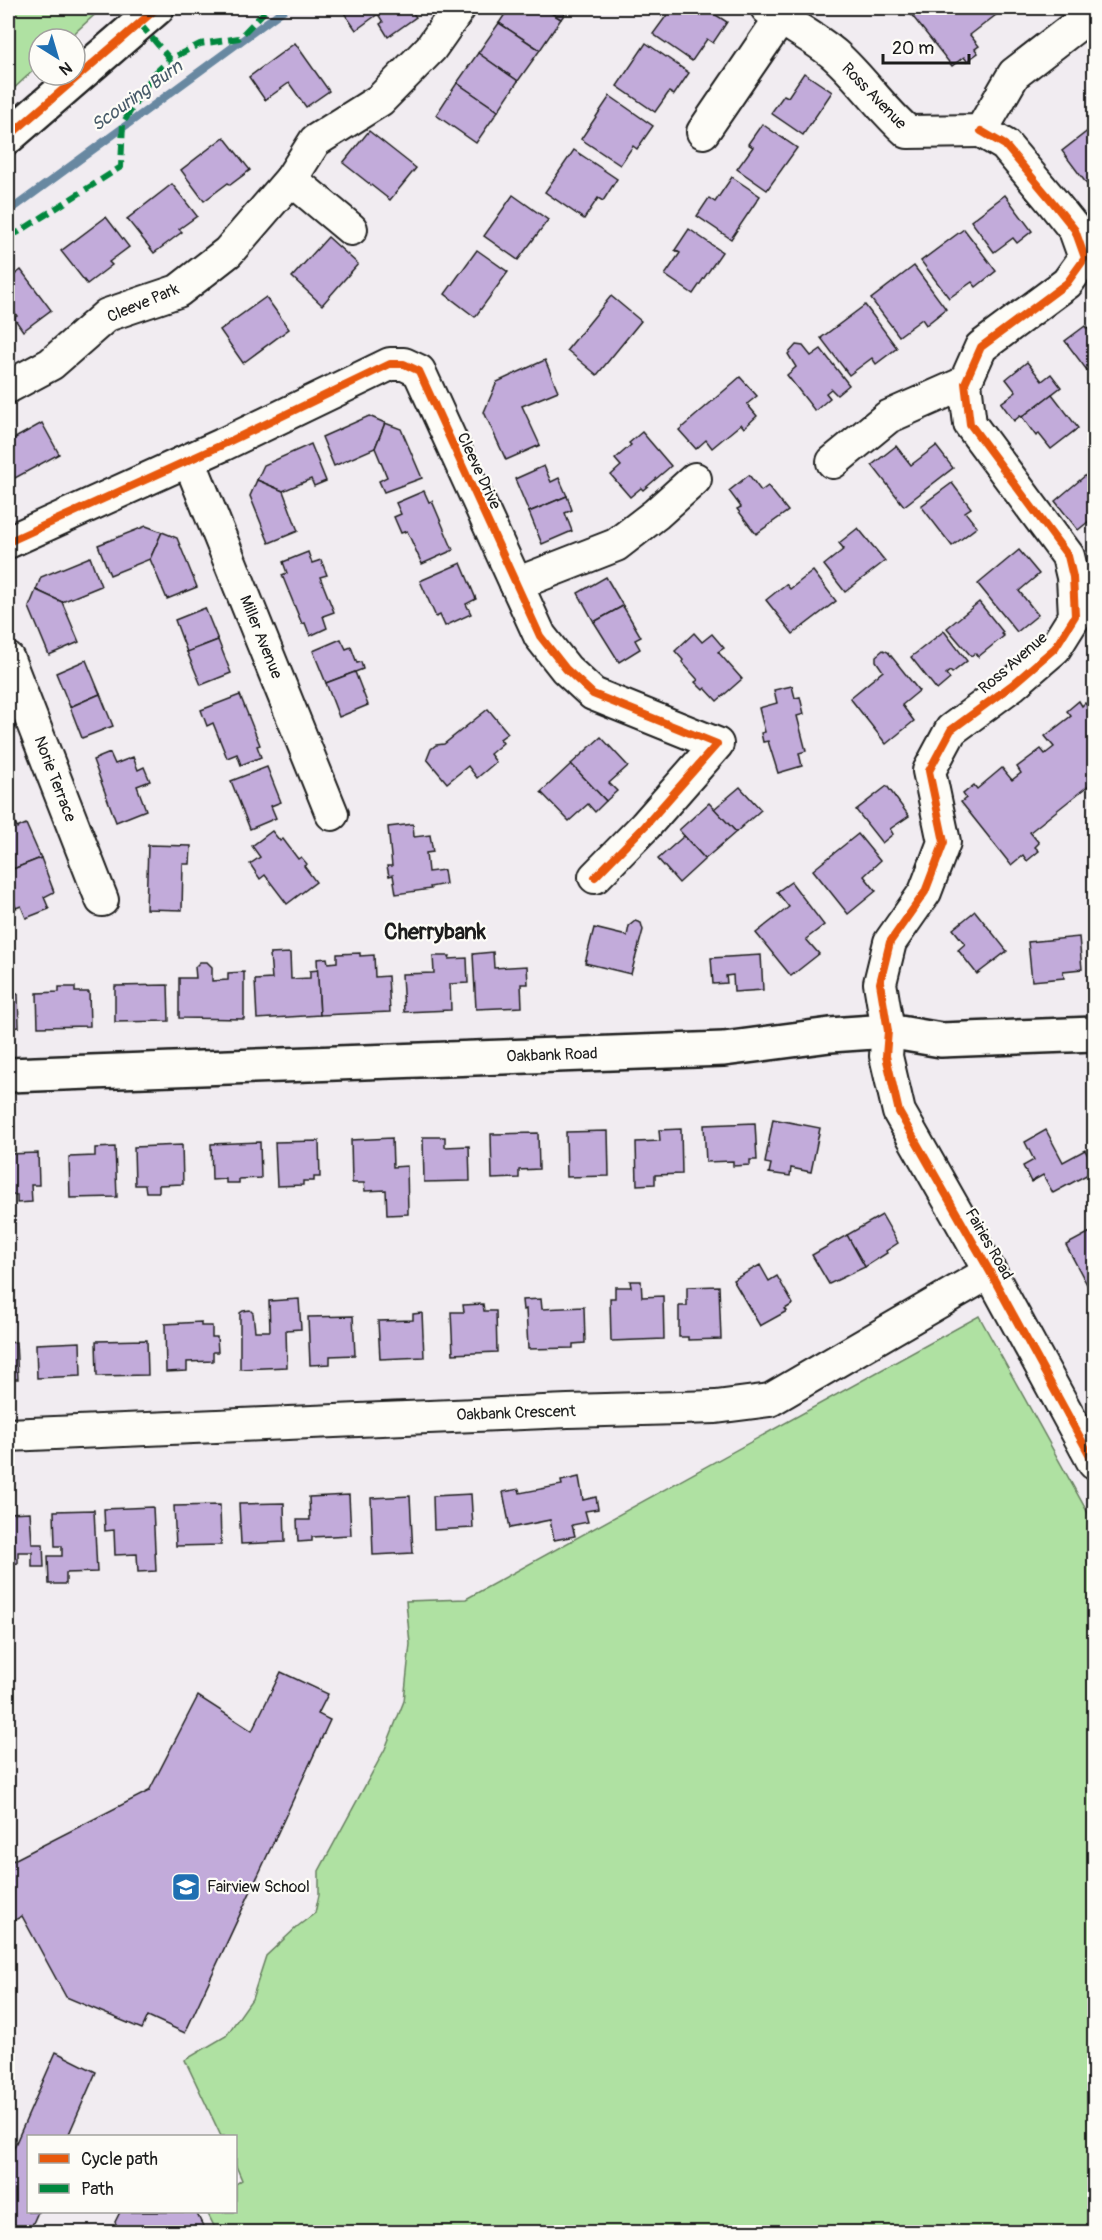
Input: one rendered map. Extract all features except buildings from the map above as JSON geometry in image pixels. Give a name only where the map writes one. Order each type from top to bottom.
[{"type":"street","points":[[8,138],[157,8]]},
{"type":"street","name":"Cleeve Park","points":[[8,387],[51,364],[107,315],[178,291],[228,252],[291,179],[315,141],[380,100],[431,48],[459,8]]},
{"type":"street","points":[[832,462],[888,417],[964,383],[981,347],[1067,283],[1090,254],[1052,200],[1005,145],[981,131],[1014,74],[1095,12]]},
{"type":"street","name":"Ross Avenue","points":[[703,132],[773,13],[833,54],[862,81],[891,118],[908,132],[981,131]]},
{"type":"street","points":[[291,179],[351,229]]},
{"type":"street","name":"Cleeve Drive","points":[[8,542],[189,460],[390,364],[404,364],[419,371],[540,636],[566,669],[593,694],[717,744],[645,826],[595,877]]},
{"type":"street","name":"Ross Avenue","points":[[888,1030],[880,983],[890,942],[925,892],[944,843],[929,771],[951,730],[1012,685],[1055,648],[1075,616],[1084,574],[1068,556],[970,424],[964,383]]},
{"type":"street","name":"Miller Avenue","points":[[189,460],[332,814]]},
{"type":"street","points":[[516,584],[616,545],[656,514],[695,479]]},
{"type":"street","name":"Norie Terrace","points":[[8,659],[102,900]]},
{"type":"street","name":"Oakbank Road","points":[[8,1075],[724,1049],[888,1030],[941,1040],[1095,1034]]},
{"type":"street","name":"Fairies Road","points":[[888,1030],[886,1056],[899,1112],[1095,1463]]},
{"type":"street","name":"Oakbank Crescent","points":[[8,1436],[568,1411],[716,1407],[770,1400],[990,1272]]},
{"type":"green space","points":[[8,8],[102,8],[81,27],[27,27],[27,76],[8,94]]},
{"type":"green space","points":[[979,1316],[1094,1524],[1094,2232],[217,2232],[208,2213],[237,2213],[237,2183],[242,2180],[237,2168],[237,2135],[221,2135],[185,2060],[226,2036],[252,1999],[266,1956],[315,1913],[319,1895],[319,1871],[385,1749],[404,1701],[410,1644],[406,1601],[466,1599]]},
{"type":"waterway","name":"Scouring Burn","points":[[8,212],[286,8]]},
{"type":"marked path","points":[[140,24],[170,59],[200,44],[239,38],[268,8]]},
{"type":"marked path","points":[[8,233],[17,233],[121,167],[123,123],[153,75],[170,59]]},
{"type":"cycle path","points":[[8,137],[157,8]]},
{"type":"cycle path","points":[[981,131],[1005,145],[1051,200],[1075,230],[1085,258],[1067,283],[981,347],[965,383],[970,424],[1068,556],[1073,577],[1075,616],[1055,648],[1012,685],[951,730],[929,771],[944,842],[925,892],[890,942],[880,983],[888,1031],[886,1056],[899,1112],[990,1272],[1094,1463]]},
{"type":"cycle path","points":[[8,542],[222,445],[390,364],[404,364],[419,371],[540,636],[566,669],[593,694],[717,744],[645,826],[595,877]]},
{"type":"place","name":"Fairview School","points":[[186,1887]]},
{"type":"district","name":"Cherrybank","points":[[435,932]]}]
